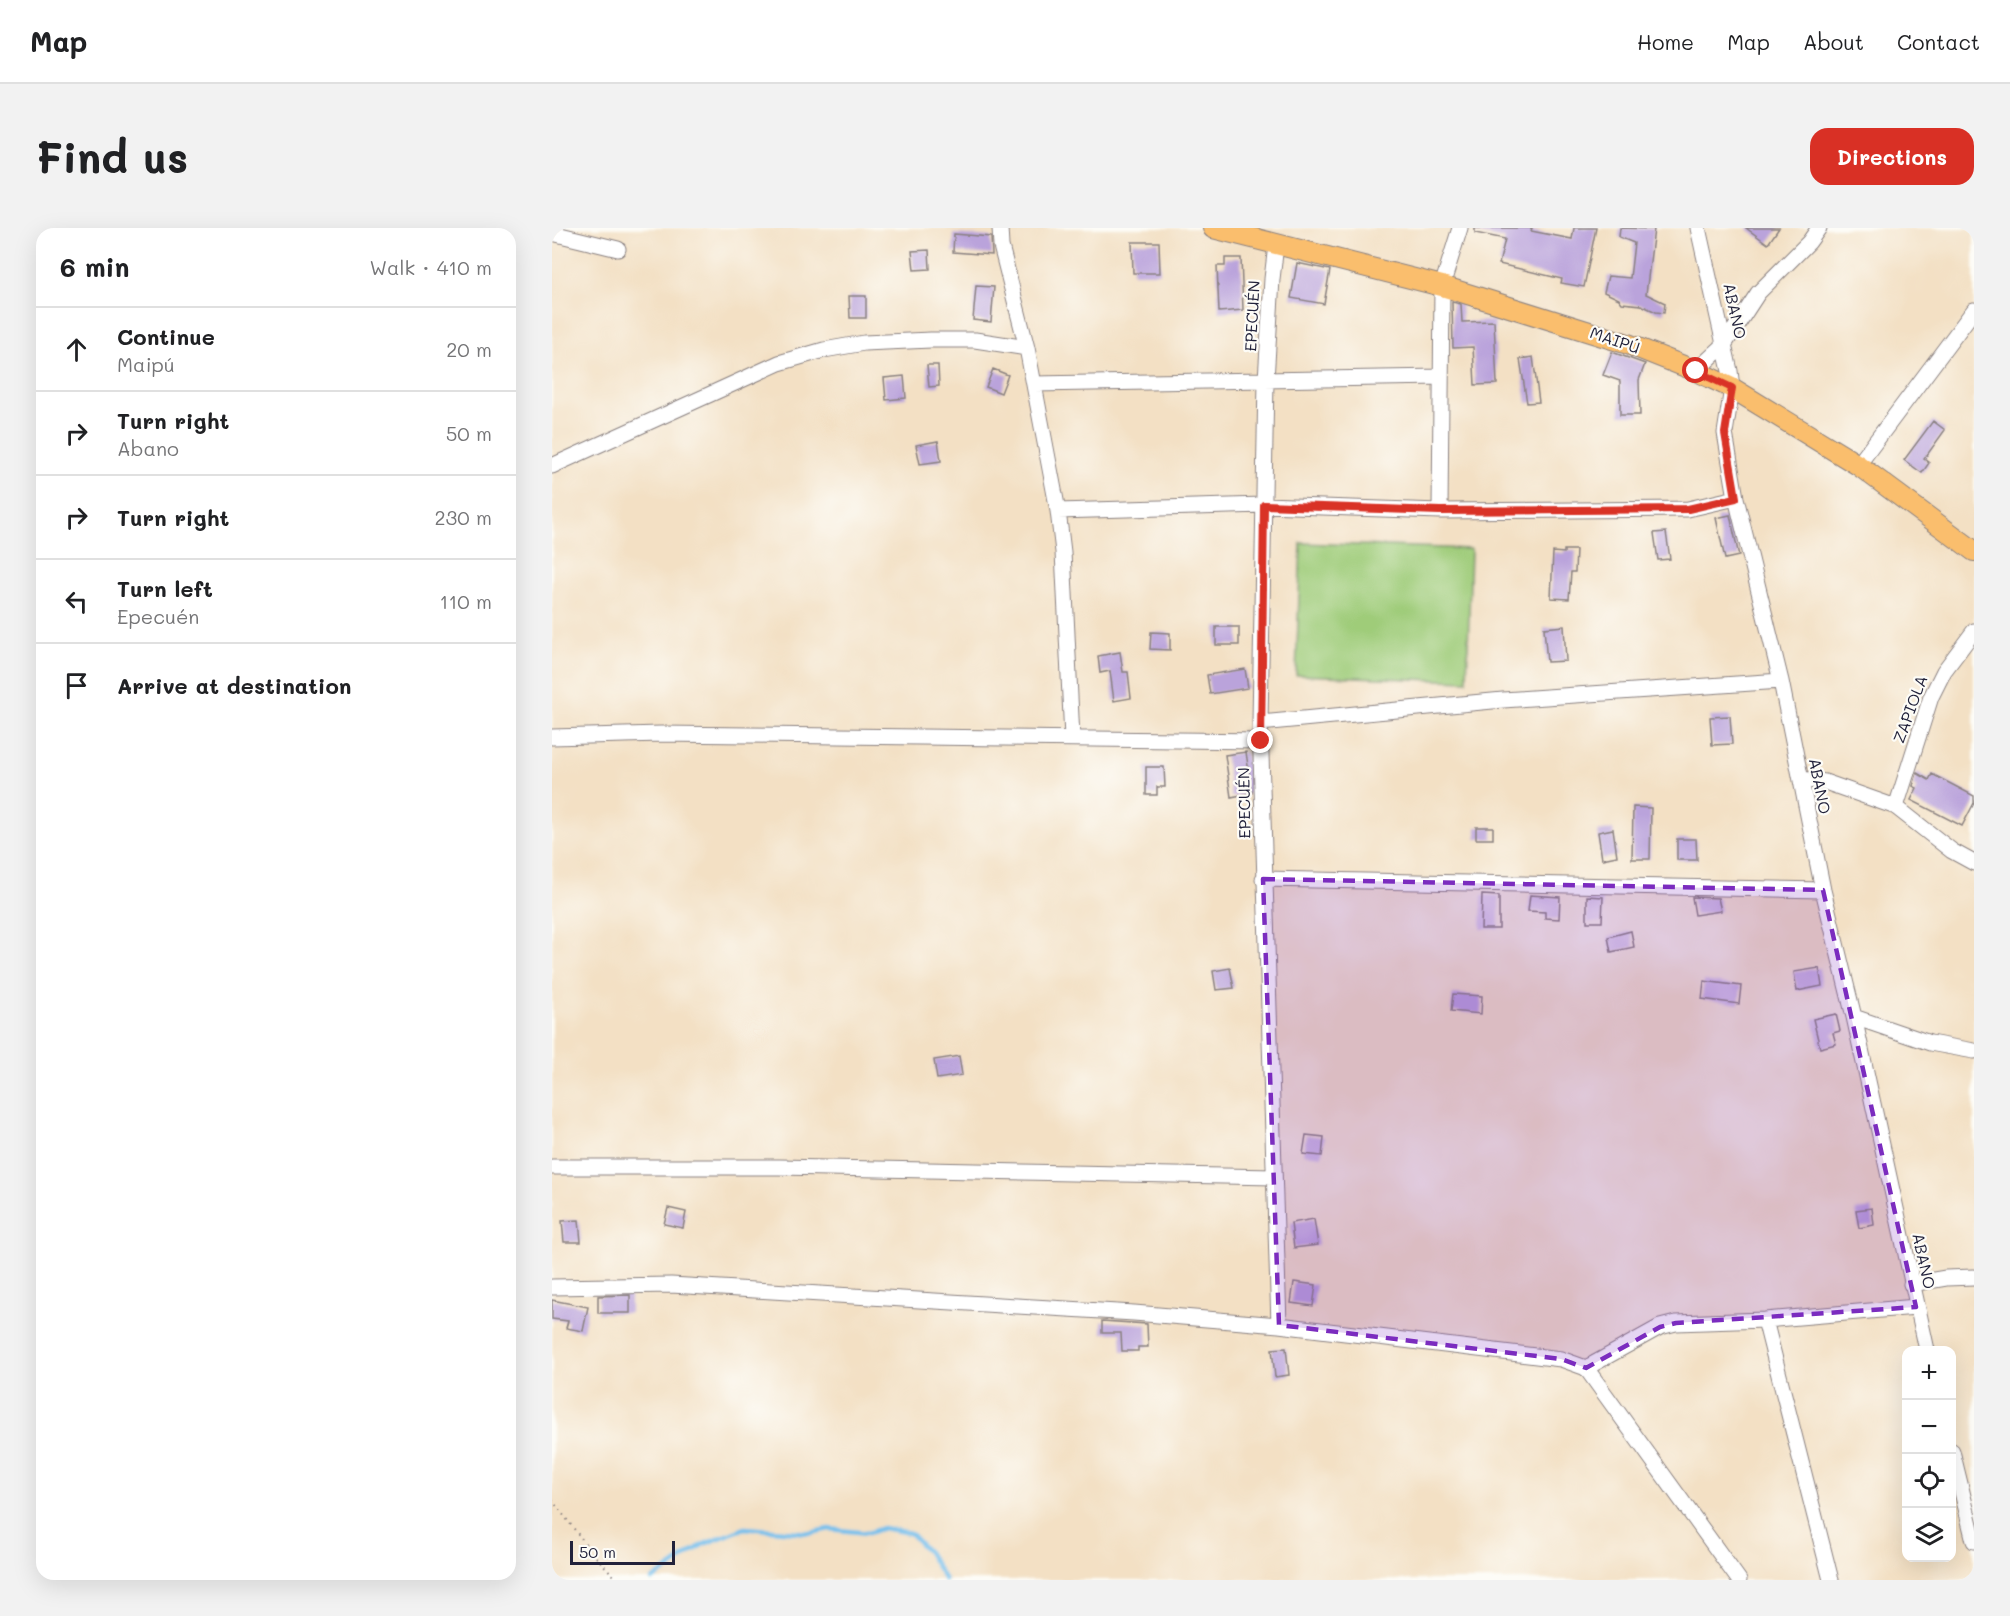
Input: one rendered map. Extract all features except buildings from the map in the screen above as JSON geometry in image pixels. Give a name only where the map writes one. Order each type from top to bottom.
[{"type":"main road","name":"MAIPÚ","points":[[1213,228],[1442,286],[1617,340],[1696,371],[1732,388],[1858,465],[1974,551]]},
{"type":"street","points":[[1000,228],[1001,246],[1028,348],[1058,511],[1063,552],[1072,738]]},
{"type":"street","points":[[1440,511],[1442,286],[1460,228]]},
{"type":"street","name":"ABANO","points":[[1698,228],[1730,370],[1732,388],[1725,433],[1736,498],[1781,681],[1823,890],[1854,1017],[1925,1346]]},
{"type":"street","points":[[1696,371],[1724,345],[1758,293],[1809,242],[1819,228]]},
{"type":"street","points":[[552,233],[618,249]]},
{"type":"street","name":"EPECUÉN","points":[[1276,244],[1266,380],[1260,723],[1263,879],[1279,1325]]},
{"type":"street","points":[[1858,465],[1974,310]]},
{"type":"street","points":[[552,466],[779,363],[824,350],[864,343],[931,340],[975,340],[1028,348]]},
{"type":"street","points":[[1034,384],[1440,377]]},
{"type":"street","points":[[1058,511],[1264,505],[1440,511],[1688,509],[1736,498]]},
{"type":"street","name":"ZAPIOLA","points":[[1896,807],[1931,697],[1944,671],[1974,631]]},
{"type":"street","points":[[1260,723],[1503,700],[1781,681]]},
{"type":"street","points":[[552,736],[661,734],[1261,741]]},
{"type":"street","points":[[1801,779],[1825,782],[1896,807],[1952,851],[1974,863]]},
{"type":"street","points":[[1263,879],[1823,890]]},
{"type":"street","points":[[1854,1017],[1929,1043],[1974,1051]]},
{"type":"street","points":[[552,1167],[779,1167],[1274,1177]]},
{"type":"street","points":[[1911,1284],[1946,1278],[1974,1277]]},
{"type":"street","points":[[552,1287],[671,1285],[1134,1313],[1279,1325],[1561,1359],[1587,1368],[1739,1580]]},
{"type":"street","points":[[1587,1368],[1660,1327],[1676,1323],[1765,1320],[1916,1307]]},
{"type":"street","points":[[1765,1320],[1831,1580]]},
{"type":"street","points":[[1953,1454],[1974,1541]]},
{"type":"path","points":[[552,1500],[594,1555],[618,1580]]},
{"type":"highlighted area","points":[[1263,879],[1823,890],[1916,1307],[1676,1323],[1660,1327],[1586,1368],[1561,1359],[1279,1325]]},
{"type":"green space","points":[[1301,543],[1471,549],[1467,681],[1296,675]]},
{"type":"waterway","points":[[652,1580],[702,1545],[745,1528],[811,1533],[829,1529],[868,1533],[883,1528],[910,1533],[928,1552],[945,1580]]},
{"type":"route","points":[[1261,741],[1264,505],[1440,511],[1688,509],[1736,498],[1725,433],[1732,388],[1696,371]]}]
